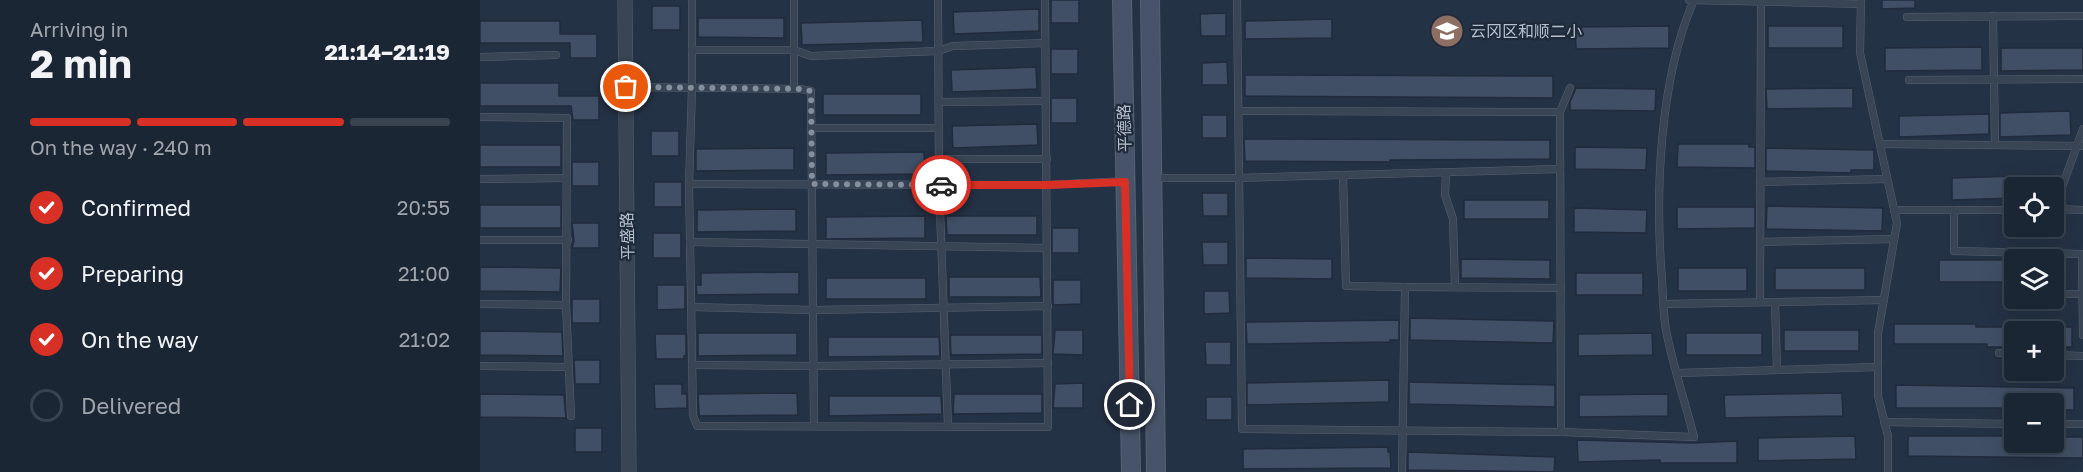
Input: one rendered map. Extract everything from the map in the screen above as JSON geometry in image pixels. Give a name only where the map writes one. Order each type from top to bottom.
[{"type":"main road","name":"平德路","points":[[1122,0],[1131,472]]},
{"type":"main road","name":"平德路","points":[[1150,0],[1156,472]]},
{"type":"street","name":"平盛路","points":[[625,0],[629,472]]},
{"type":"lane","points":[[692,0],[689,184],[693,415],[696,426],[1048,427],[1045,0]]},
{"type":"lane","points":[[794,0],[794,89]]},
{"type":"lane","points":[[938,0],[939,184],[948,426]]},
{"type":"lane","points":[[1237,0],[1242,429],[1401,429],[1694,437],[1666,329],[1658,229],[1664,122],[1672,71],[1686,18],[1694,0]]},
{"type":"lane","points":[[1689,0],[1761,3],[1861,2],[1860,53],[1897,224],[1878,333],[1878,396],[1888,436],[1888,472]]},
{"type":"lane","points":[[1760,302],[1761,3]]},
{"type":"lane","points":[[1907,16],[2083,16]]},
{"type":"lane","points":[[1993,16],[1995,145]]},
{"type":"lane","points":[[692,50],[794,50],[811,56],[938,51],[953,46],[1045,44]]},
{"type":"lane","points":[[480,57],[556,55]]},
{"type":"lane","points":[[1909,80],[2083,79]]},
{"type":"lane","points":[[626,87],[811,91],[814,426]]},
{"type":"lane","points":[[1561,432],[1560,112],[1570,88]]},
{"type":"lane","points":[[939,102],[1046,101]]},
{"type":"lane","points":[[1238,111],[1560,112]]},
{"type":"lane","points":[[480,117],[567,118],[567,305],[571,416]]},
{"type":"lane","points":[[811,128],[939,128]]},
{"type":"lane","points":[[2064,185],[2080,146],[2083,129]]},
{"type":"lane","points":[[1880,144],[2080,146]]},
{"type":"lane","points":[[939,159],[1047,159]]},
{"type":"lane","points":[[1152,178],[1238,178],[1560,169]]},
{"type":"lane","points":[[1446,172],[1445,195],[1453,219],[1455,288]]},
{"type":"lane","points":[[1343,175],[1346,286],[1561,288]]},
{"type":"lane","points":[[480,179],[567,178]]},
{"type":"lane","points":[[1760,182],[1887,179]]},
{"type":"lane","points":[[689,184],[1047,185],[1125,182]]},
{"type":"lane","points":[[1894,210],[2004,210]]},
{"type":"lane","points":[[1954,210],[1954,251],[2082,254],[2083,335]]},
{"type":"lane","points":[[2064,210],[2083,210]]},
{"type":"lane","points":[[1760,242],[1894,239]]},
{"type":"lane","points":[[480,240],[568,240]]},
{"type":"lane","points":[[690,242],[1047,248]]},
{"type":"lane","points":[[1402,472],[1405,287]]},
{"type":"lane","points":[[2064,294],[2083,294]]},
{"type":"lane","points":[[1664,304],[1884,300]]},
{"type":"lane","points":[[1775,302],[1777,370]]},
{"type":"lane","points":[[480,304],[567,305]]},
{"type":"lane","points":[[691,307],[813,310],[1048,306]]},
{"type":"lane","points":[[2064,355],[2083,356]]},
{"type":"lane","points":[[692,365],[1048,363]]},
{"type":"lane","points":[[480,366],[568,367]]},
{"type":"lane","points":[[1677,373],[1878,367]]},
{"type":"lane","points":[[1884,422],[2004,423]]},
{"type":"lane","points":[[2064,424],[2083,424]]},
{"type":"building","points":[[1051,0],[1079,0],[1079,23],[1051,23]]},
{"type":"building","points":[[1882,0],[1915,0],[1915,8],[1882,9]]},
{"type":"building","points":[[652,6],[680,6],[680,30],[652,30]]},
{"type":"building","points":[[1039,9],[1039,31],[954,34],[953,12]]},
{"type":"building","points":[[1226,13],[1226,36],[1201,36],[1200,14]]},
{"type":"building","points":[[698,18],[784,18],[784,38],[698,37]]},
{"type":"building","points":[[1332,19],[1332,38],[1245,39],[1245,21]]},
{"type":"building","points":[[922,20],[923,42],[802,45],[801,23]]},
{"type":"building","points":[[480,21],[560,21],[560,34],[597,34],[597,58],[570,58],[570,43],[480,43]]},
{"type":"building","points":[[1669,26],[1669,48],[1576,49],[1575,27]]},
{"type":"building","points":[[1768,26],[1843,26],[1843,48],[1768,48]]},
{"type":"building","points":[[1982,47],[1982,70],[1885,71],[1885,48]]},
{"type":"building","points":[[2001,48],[2083,48],[2083,70],[2001,71]]},
{"type":"building","points":[[1051,49],[1078,49],[1078,74],[1051,74]]},
{"type":"building","points":[[1227,62],[1228,85],[1202,85],[1202,63]]},
{"type":"building","points":[[1036,67],[1037,89],[952,92],[951,70]]},
{"type":"building","points":[[1245,75],[1553,76],[1553,98],[1245,96]]},
{"type":"building","points":[[480,83],[559,83],[559,96],[599,96],[599,120],[573,120],[571,106],[480,106]]},
{"type":"building","points":[[1576,88],[1656,89],[1655,111],[1570,110],[1570,102]]},
{"type":"building","points":[[1853,88],[1853,108],[1767,109],[1766,89]]},
{"type":"building","points":[[823,94],[921,94],[921,115],[823,115]]},
{"type":"building","points":[[1051,98],[1077,98],[1077,123],[1051,123]]},
{"type":"building","points":[[2070,111],[2071,135],[2000,137],[2000,113]]},
{"type":"building","points":[[1989,114],[1989,134],[1899,137],[1899,116]]},
{"type":"building","points":[[1202,115],[1227,115],[1227,138],[1202,138]]},
{"type":"building","points":[[1037,124],[1038,145],[953,148],[952,126]]},
{"type":"building","points":[[651,131],[679,131],[679,156],[651,156]]},
{"type":"building","points":[[1244,139],[1550,140],[1550,159],[1390,160],[1390,162],[1245,161]]},
{"type":"building","points":[[1678,144],[1749,144],[1749,147],[1755,147],[1755,168],[1677,167]]},
{"type":"building","points":[[480,145],[561,145],[561,167],[480,167]]},
{"type":"building","points":[[1575,147],[1647,148],[1646,170],[1575,169]]},
{"type":"building","points":[[794,148],[794,170],[696,171],[696,149]]},
{"type":"building","points":[[1766,148],[1874,150],[1874,170],[1851,170],[1851,173],[1766,171]]},
{"type":"building","points":[[924,152],[925,174],[826,175],[826,153]]},
{"type":"building","points":[[572,162],[599,162],[599,186],[572,186]]},
{"type":"building","points":[[2050,175],[2050,177],[2004,177],[2004,198],[1952,200],[1952,178]]},
{"type":"building","points":[[654,182],[682,182],[682,207],[654,207]]},
{"type":"building","points":[[1202,193],[1228,193],[1228,216],[1203,216]]},
{"type":"building","points":[[1464,200],[1549,200],[1549,219],[1464,219]]},
{"type":"building","points":[[480,205],[561,205],[561,228],[480,228]]},
{"type":"building","points":[[1767,206],[1883,208],[1882,231],[1766,229]]},
{"type":"building","points":[[1677,207],[1755,207],[1755,228],[1677,229]]},
{"type":"building","points":[[1574,208],[1647,210],[1646,233],[1574,232]]},
{"type":"building","points":[[796,209],[796,231],[697,232],[697,210]]},
{"type":"building","points":[[925,216],[925,238],[826,239],[826,217]]},
{"type":"building","points":[[946,216],[1037,216],[1037,235],[947,235]]},
{"type":"building","points":[[572,223],[599,223],[599,248],[572,248],[574,241]]},
{"type":"building","points":[[1052,228],[1079,228],[1079,253],[1052,253]]},
{"type":"building","points":[[653,233],[681,233],[681,258],[653,258]]},
{"type":"building","points":[[1202,242],[1228,242],[1228,265],[1203,265]]},
{"type":"building","points":[[1246,258],[1332,259],[1332,279],[1246,278]]},
{"type":"building","points":[[1461,259],[1550,260],[1550,279],[1461,278]]},
{"type":"building","points":[[1939,260],[2004,260],[2004,282],[1939,282]]},
{"type":"building","points":[[480,267],[561,268],[560,292],[480,291]]},
{"type":"building","points":[[1678,268],[1747,268],[1747,291],[1678,291]]},
{"type":"building","points":[[1775,268],[1865,268],[1865,290],[1775,290]]},
{"type":"building","points":[[799,272],[799,294],[697,295],[696,285],[701,285],[701,273]]},
{"type":"building","points":[[1576,273],[1643,273],[1643,295],[1576,295]]},
{"type":"building","points":[[949,277],[1040,277],[1041,297],[949,297]]},
{"type":"building","points":[[826,278],[926,278],[926,299],[826,299]]},
{"type":"building","points":[[1053,280],[1081,280],[1081,304],[1053,305]]},
{"type":"building","points":[[657,285],[685,285],[685,309],[657,310]]},
{"type":"building","points":[[1204,291],[1229,291],[1230,313],[1204,314]]},
{"type":"building","points":[[572,299],[600,299],[600,323],[572,323]]},
{"type":"building","points":[[1410,318],[1554,321],[1553,343],[1410,340]]},
{"type":"building","points":[[1399,320],[1399,340],[1390,340],[1390,342],[1247,344],[1246,322]]},
{"type":"building","points":[[1894,324],[1976,324],[1976,327],[2004,327],[2004,347],[1987,347],[1987,344],[1894,344]]},
{"type":"building","points":[[2064,327],[2072,327],[2072,347],[2064,347]]},
{"type":"building","points":[[1055,330],[1083,330],[1083,355],[1053,354]]},
{"type":"building","points":[[1784,330],[1859,330],[1859,351],[1784,351]]},
{"type":"building","points":[[480,331],[562,332],[563,356],[480,355]]},
{"type":"building","points":[[698,333],[797,333],[797,355],[698,356]]},
{"type":"building","points":[[1652,333],[1653,355],[1578,356],[1578,334]]},
{"type":"building","points":[[1686,333],[1762,333],[1762,355],[1686,355]]},
{"type":"building","points":[[655,334],[686,334],[684,359],[656,359]]},
{"type":"building","points":[[1042,335],[1042,354],[951,355],[950,336]]},
{"type":"building","points":[[828,337],[939,337],[940,355],[828,357]]},
{"type":"building","points":[[1205,342],[1231,342],[1231,365],[1206,365]]},
{"type":"building","points":[[574,360],[600,360],[600,384],[575,384]]},
{"type":"building","points":[[1389,380],[1389,402],[1247,405],[1247,383]]},
{"type":"building","points":[[1409,382],[1555,385],[1555,407],[1409,404]]},
{"type":"building","points":[[1083,383],[1083,408],[1053,408],[1055,384]]},
{"type":"building","points":[[654,384],[682,384],[682,394],[687,394],[687,408],[655,409]]},
{"type":"building","points":[[1896,385],[2074,388],[2074,410],[2064,410],[2064,393],[2004,393],[2004,410],[2001,408],[1896,408]]},
{"type":"building","points":[[797,393],[798,415],[699,416],[698,394]]},
{"type":"building","points":[[1842,393],[1843,416],[1725,418],[1724,395]]},
{"type":"building","points":[[480,394],[564,395],[566,418],[480,417]]},
{"type":"building","points":[[954,394],[1042,394],[1042,413],[953,414]]},
{"type":"building","points":[[1668,394],[1668,416],[1579,417],[1579,395]]},
{"type":"building","points":[[829,396],[941,396],[942,414],[829,416]]},
{"type":"building","points":[[1206,397],[1232,397],[1232,420],[1206,420]]},
{"type":"building","points":[[575,428],[602,428],[602,452],[575,452]]},
{"type":"building","points":[[1855,436],[1856,459],[1758,461],[1758,438]]},
{"type":"building","points":[[1908,436],[2004,436],[2004,453],[2064,453],[2064,437],[2083,437],[2083,458],[1908,456]]},
{"type":"building","points":[[1577,440],[1694,443],[1737,441],[1737,463],[1660,463],[1660,460],[1578,462]]},
{"type":"building","points":[[1388,447],[1391,468],[1243,469],[1243,449]]},
{"type":"building","points":[[1408,452],[1555,457],[1554,472],[1408,470]]},
{"type":"way so far","points":[[626,87],[811,91],[812,184],[941,185]]},
{"type":"place","name":"云冈区和顺二小","points":[[1447,31]]},
{"type":"route","points":[[941,185],[1125,182],[1130,405]]}]
